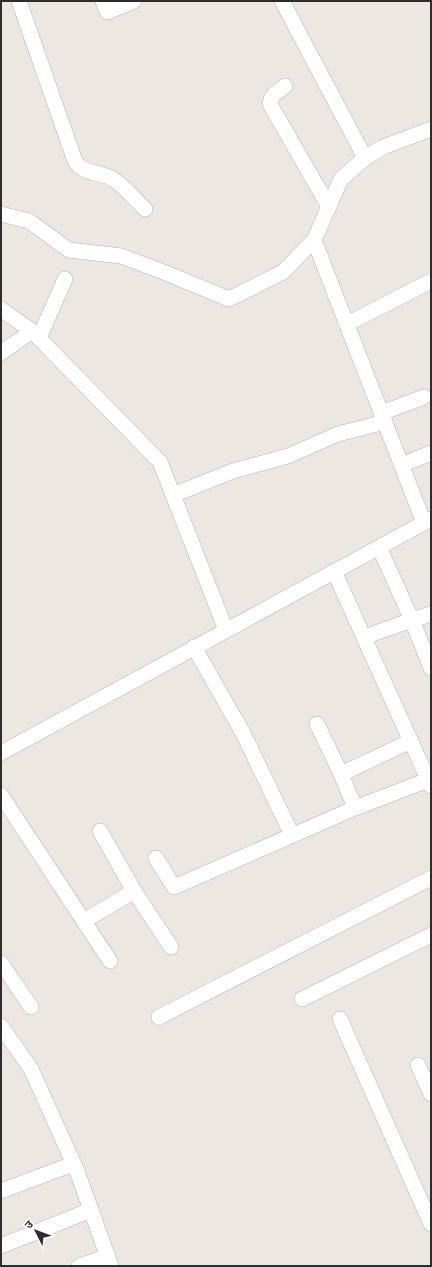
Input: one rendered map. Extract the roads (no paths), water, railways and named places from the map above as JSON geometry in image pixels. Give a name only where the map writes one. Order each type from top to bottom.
[{"type":"street","points":[[19,1],[75,161],[80,168],[85,171],[104,176],[116,182],[145,209]]},
{"type":"street","points":[[103,1],[107,12],[134,1]]},
{"type":"street","points":[[282,1],[365,158]]},
{"type":"street","points":[[285,86],[273,95],[270,100],[270,104],[329,207]]},
{"type":"street","points":[[1,214],[29,221],[69,250],[121,256],[230,299],[283,272],[314,240],[341,179],[365,158],[384,147],[431,129]]},
{"type":"street","points":[[1,753],[427,521],[401,465],[314,240]]},
{"type":"street","points":[[1,353],[36,335],[65,279]]},
{"type":"street","points":[[347,324],[431,281]]},
{"type":"street","points":[[1,309],[36,335],[160,462],[226,630]]},
{"type":"street","points":[[173,495],[233,471],[288,456],[338,434],[383,418],[424,397]]},
{"type":"street","points":[[401,465],[431,453]]},
{"type":"street","points":[[379,547],[412,620],[431,668]]},
{"type":"street","points":[[156,858],[174,887],[355,808],[430,783],[334,571]]},
{"type":"street","points":[[364,638],[431,614]]},
{"type":"street","points":[[194,647],[243,733],[292,835]]},
{"type":"street","points":[[317,724],[341,774],[355,808]]},
{"type":"street","points":[[341,774],[411,741]]},
{"type":"street","points":[[1,795],[110,961]]},
{"type":"street","points":[[100,832],[134,891],[171,947]]},
{"type":"street","points":[[159,1017],[431,878]]},
{"type":"street","points":[[84,921],[134,891]]},
{"type":"street","points":[[302,1000],[431,935]]},
{"type":"street","points":[[2,968],[31,1007]]},
{"type":"street","points":[[340,1020],[431,1224]]},
{"type":"street","points":[[1,1026],[31,1069],[77,1172],[109,1261],[79,1266]]},
{"type":"street","points":[[418,1065],[431,1094]]},
{"type":"street","points":[[1,1191],[73,1164]]},
{"type":"street","points":[[1,1246],[91,1210]]}]
